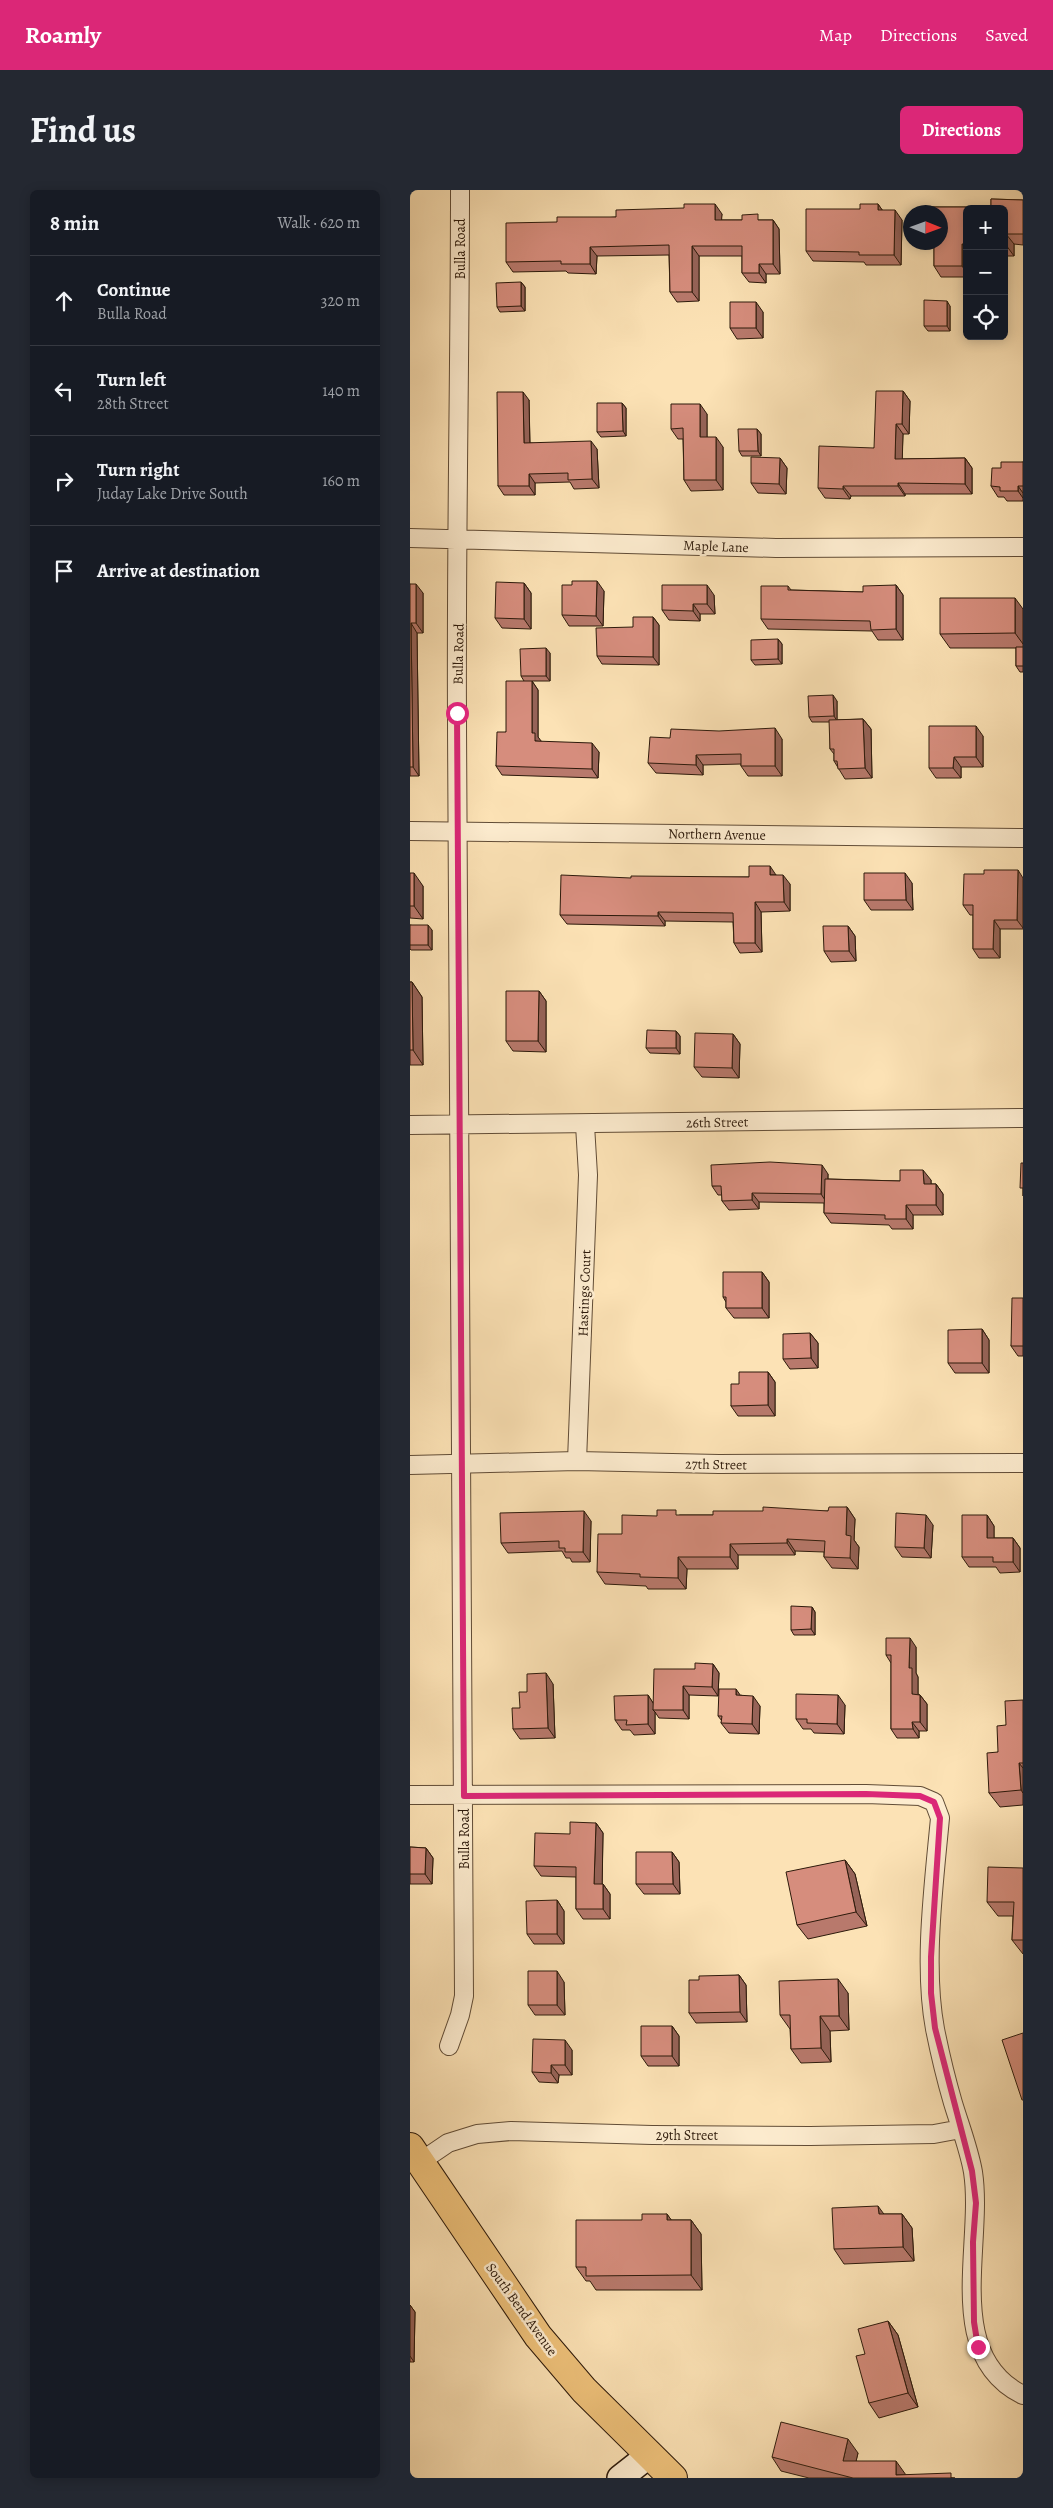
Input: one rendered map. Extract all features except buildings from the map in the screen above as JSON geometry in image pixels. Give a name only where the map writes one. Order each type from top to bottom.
[{"type":"main road","name":"South Bend Avenue","points":[[415,2155],[538,2336],[584,2390],[672,2478]]},
{"type":"street","name":"Bulla Road","points":[[449,2046],[460,2015],[464,1996],[457,713],[460,190]]},
{"type":"street","name":"Maple Lane","points":[[410,538],[776,548],[1023,547]]},
{"type":"street","name":"Northern Avenue","points":[[410,831],[1023,838]]},
{"type":"street","name":"26th Street","points":[[410,1125],[1023,1118]]},
{"type":"street","name":"Hastings Court","points":[[577,1461],[588,1176],[585,1124]]},
{"type":"street","name":"27th Street","points":[[410,1465],[577,1461],[719,1464],[1023,1463]]},
{"type":"street","points":[[410,1796],[866,1794],[920,1796],[934,1802],[940,1818],[931,1957],[931,1993],[935,2028],[972,2171],[976,2203],[973,2242],[974,2322],[978,2347],[994,2374],[1010,2388],[1023,2395]]},
{"type":"street","name":"29th Street","points":[[415,2155],[448,2142],[477,2134],[511,2131],[652,2135],[810,2136],[934,2134],[961,2129]]},
{"type":"street","points":[[620,2478],[648,2456]]},
{"type":"route","points":[[457,713],[464,1796],[866,1794],[920,1796],[927,1797],[934,1802],[939,1810],[940,1818],[935,1872],[931,1993],[935,2028],[952,2101],[972,2171],[976,2203],[973,2242],[974,2322],[978,2347]]}]
